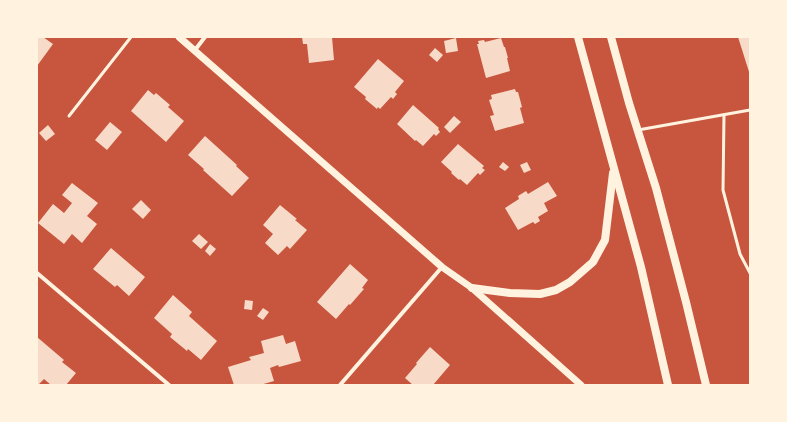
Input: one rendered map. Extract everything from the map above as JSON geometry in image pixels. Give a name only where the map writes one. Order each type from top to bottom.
[{"type":"main road","points":[[578,37],[641,267],[668,385]]},
{"type":"main road","points":[[611,37],[629,103],[656,188],[706,385]]},
{"type":"main road","points":[[472,288],[510,293],[540,294],[556,290],[570,282],[593,262],[605,240],[614,168]]},
{"type":"street","points":[[179,37],[442,267],[472,288],[581,385]]},
{"type":"street","points":[[194,50],[205,37]]},
{"type":"street","points":[[340,385],[442,267]]},
{"type":"street","points":[[37,273],[169,385]]},
{"type":"lane","points":[[69,116],[131,37]]},
{"type":"lane","points":[[638,130],[750,110]]},
{"type":"lane","points":[[724,114],[723,190],[740,254],[750,273]]},
{"type":"building","points":[[37,37],[43,37],[53,44],[37,66]]},
{"type":"building","points":[[302,37],[332,37],[334,60],[309,63],[307,44],[303,44]]},
{"type":"building","points":[[738,37],[750,37],[750,75]]},
{"type":"building","points":[[456,38],[458,51],[446,53],[444,41]]},
{"type":"building","points":[[501,38],[508,58],[510,71],[486,78],[477,44],[479,44],[478,41],[484,40],[485,42]]},
{"type":"building","points":[[435,48],[443,55],[437,62],[429,55]]},
{"type":"building","points":[[378,59],[404,81],[395,92],[397,94],[393,99],[391,97],[380,109],[378,107],[377,109],[365,99],[366,97],[354,87]]},
{"type":"building","points":[[515,89],[516,92],[518,92],[522,107],[520,108],[524,123],[495,131],[490,116],[494,115],[489,100],[492,99],[491,95]]},
{"type":"building","points":[[148,90],[154,95],[156,93],[170,105],[168,107],[184,121],[166,142],[131,111]]},
{"type":"building","points":[[413,105],[439,128],[438,129],[440,132],[436,136],[434,134],[423,146],[416,140],[415,141],[397,124]]},
{"type":"building","points":[[454,116],[461,122],[450,133],[444,127]]},
{"type":"building","points":[[110,122],[122,132],[107,150],[95,140]]},
{"type":"building","points":[[48,125],[55,134],[46,141],[39,133]]},
{"type":"building","points":[[205,136],[249,178],[232,196],[188,155]]},
{"type":"building","points":[[458,144],[484,166],[482,168],[485,170],[480,175],[478,173],[467,185],[451,173],[452,172],[441,162]]},
{"type":"building","points":[[503,162],[509,167],[505,171],[499,167]]},
{"type":"building","points":[[527,162],[531,170],[524,173],[520,165]]},
{"type":"building","points":[[548,182],[557,196],[544,203],[548,211],[538,217],[540,221],[535,224],[533,222],[518,230],[505,208],[519,199],[518,196],[526,191],[528,194]]},
{"type":"building","points":[[72,183],[98,203],[87,216],[97,224],[82,243],[72,234],[64,244],[38,223],[53,204],[64,213],[72,203],[62,195]]},
{"type":"building","points":[[141,200],[151,210],[143,219],[132,209]]},
{"type":"building","points":[[280,205],[297,219],[295,220],[307,230],[290,249],[287,246],[278,255],[265,243],[273,234],[263,225]]},
{"type":"building","points":[[199,234],[208,242],[201,249],[192,241]]},
{"type":"building","points":[[210,244],[216,249],[210,256],[205,251]]},
{"type":"building","points":[[111,248],[145,277],[129,296],[117,285],[115,287],[93,269]]},
{"type":"building","points":[[350,264],[368,280],[362,288],[364,289],[336,319],[317,302]]},
{"type":"building","points":[[173,295],[192,312],[189,316],[217,341],[201,360],[170,337],[172,334],[154,318]]},
{"type":"building","points":[[245,300],[253,301],[252,310],[244,309]]},
{"type":"building","points":[[263,308],[269,312],[263,320],[257,316]]},
{"type":"building","points":[[283,335],[286,344],[295,341],[301,361],[270,368],[274,381],[260,385],[234,385],[228,367],[251,360],[249,357],[264,353],[261,341]]},
{"type":"building","points":[[37,337],[64,360],[62,362],[76,373],[66,385],[51,385],[44,379],[37,385]]},
{"type":"building","points":[[430,347],[450,365],[433,385],[413,385],[405,378]]}]
